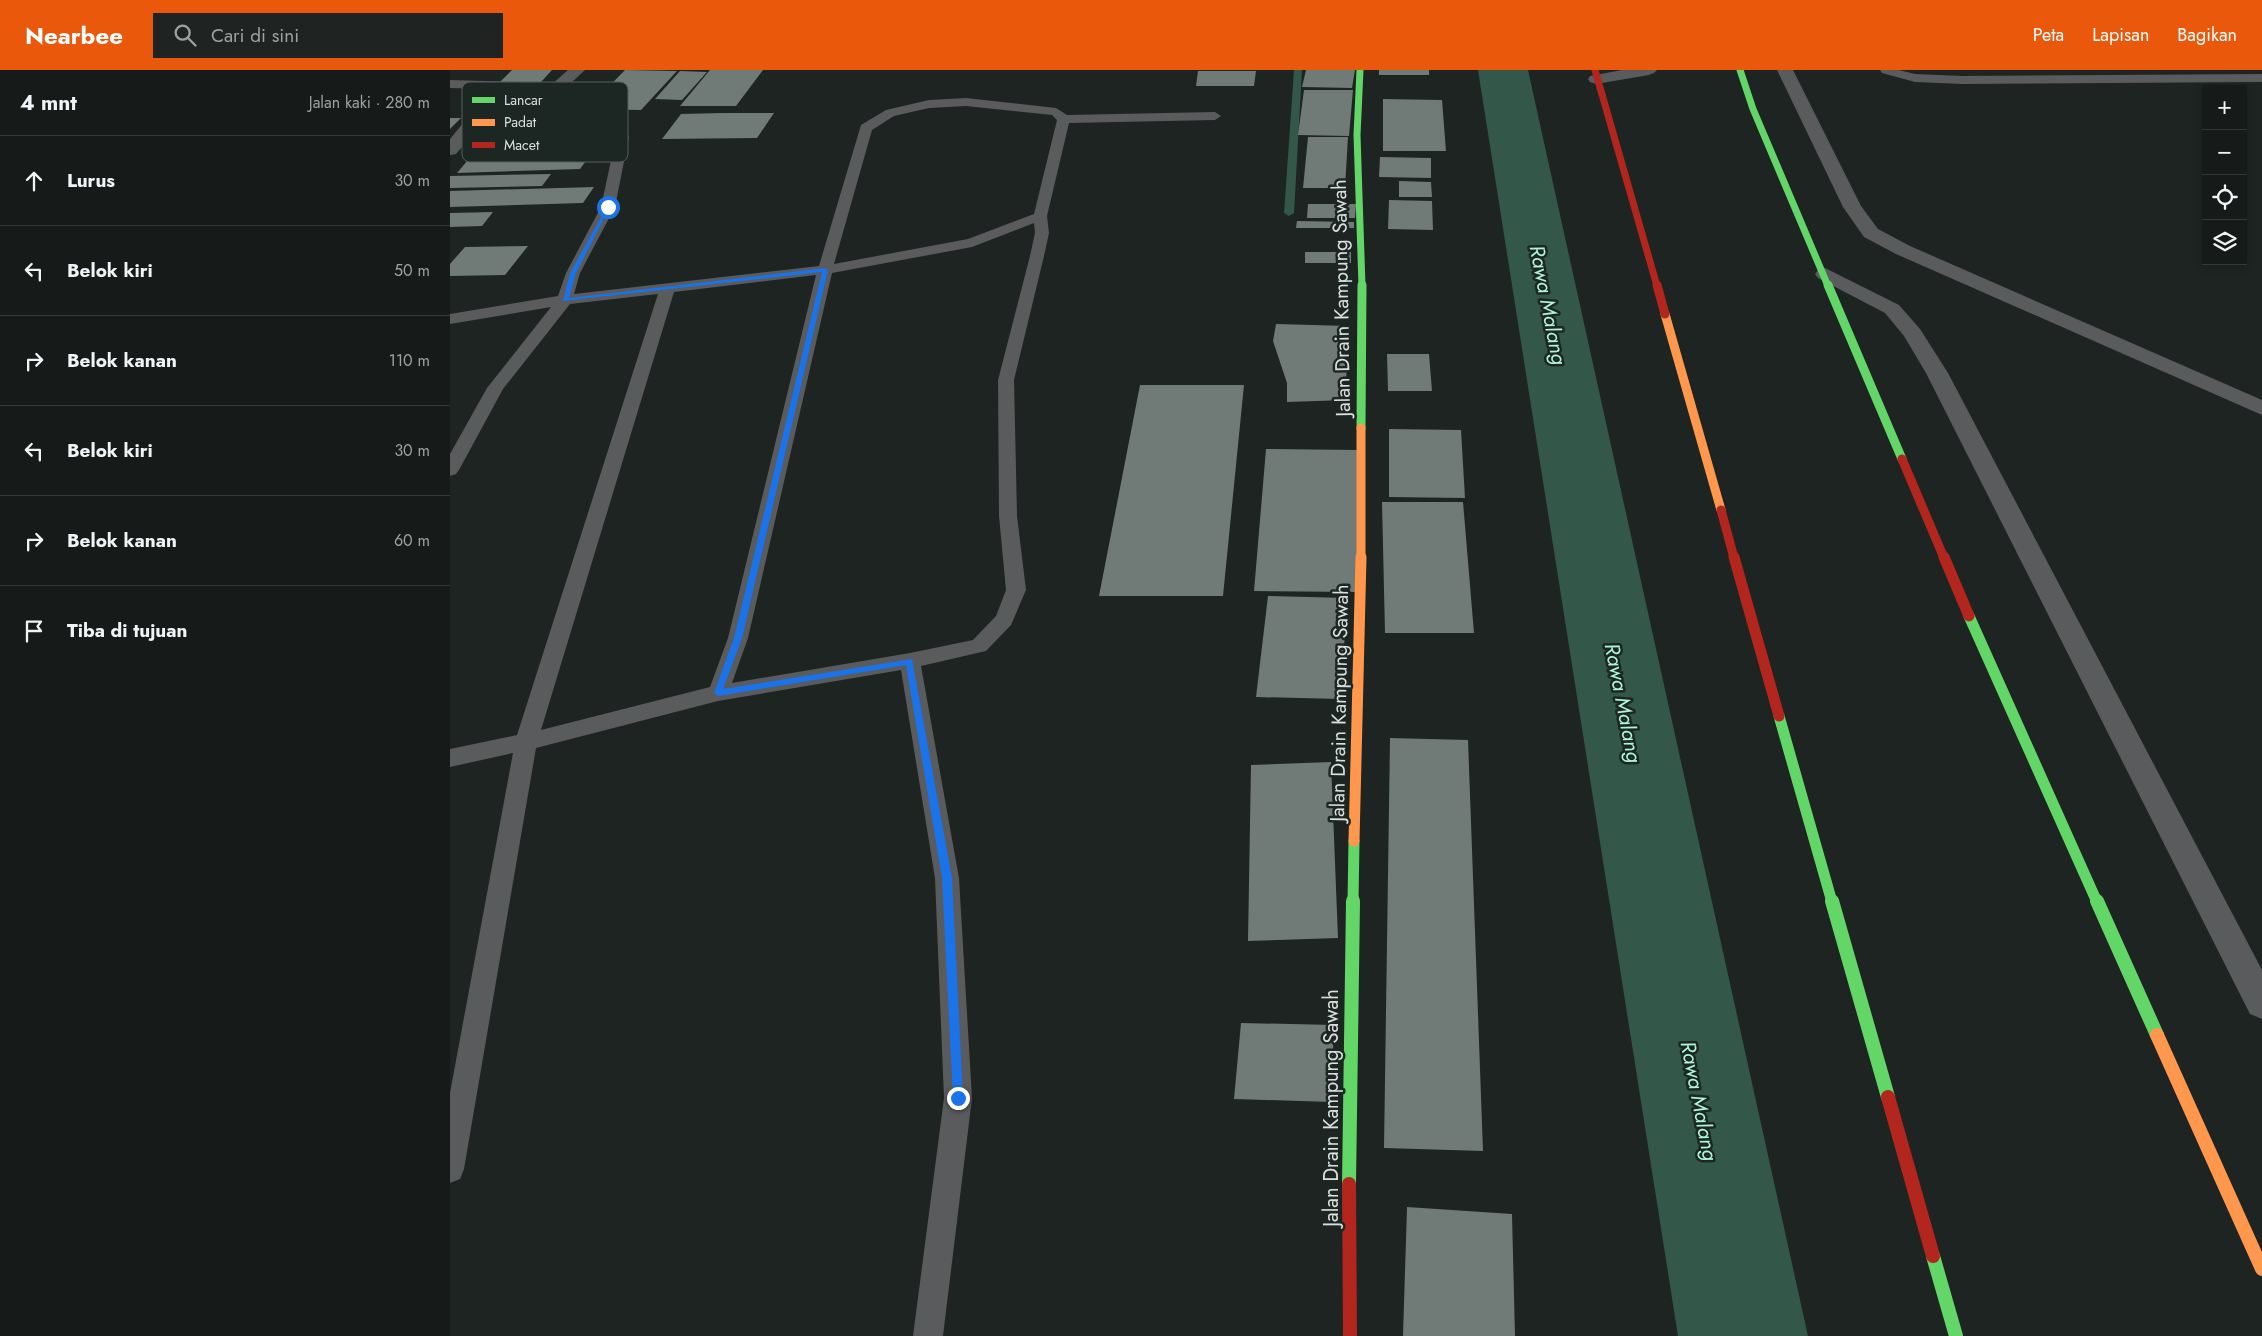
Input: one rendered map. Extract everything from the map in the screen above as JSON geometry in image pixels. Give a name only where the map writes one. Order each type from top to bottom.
[{"type":"street","points":[[564,82],[577,70]]},
{"type":"street","name":"Jalan Drain Kampung Sawah","points":[[1350,1336],[1349,1071],[1361,548],[1362,276],[1358,135],[1360,70]]},
{"type":"street","points":[[1649,70],[1596,74],[1956,1336]]},
{"type":"street","points":[[1740,70],[1753,109],[1825,274],[1953,580],[2262,1269]]},
{"type":"street","points":[[1785,70],[1852,207],[1871,233],[1903,250],[2262,408]]},
{"type":"street","points":[[450,150],[462,136]]},
{"type":"street","points":[[1825,274],[1892,309],[1913,333],[1941,382],[2262,1003]]},
{"type":"lane","points":[[1886,70],[1915,78],[1963,80],[2262,78]]},
{"type":"lane","points":[[718,693],[738,638],[825,270],[866,128],[890,113],[929,104],[966,102],[1056,112],[1064,119],[1215,116]]},
{"type":"lane","points":[[450,758],[526,742],[718,693],[910,661],[980,646],[1004,620],[1016,590],[1008,516],[1006,380],[1037,256],[1042,233],[1040,216],[1064,119]]},
{"type":"lane","points":[[450,470],[495,388],[565,300],[573,273],[608,207],[618,162]]},
{"type":"lane","points":[[450,319],[565,300],[825,270],[972,243],[1040,216]]},
{"type":"lane","points":[[450,1169],[526,742],[668,287]]},
{"type":"lane","points":[[910,661],[947,878],[958,1098],[928,1336]]},
{"type":"building","points":[[512,70],[552,70],[541,82],[500,82]]},
{"type":"building","points":[[625,70],[677,71],[641,110],[628,110],[628,82],[613,82]]},
{"type":"building","points":[[710,70],[763,70],[736,106],[680,106]]},
{"type":"building","points":[[1306,70],[1355,70],[1352,88],[1302,87]]},
{"type":"building","points":[[1379,70],[1429,70],[1429,75],[1379,75]]},
{"type":"building","points":[[680,71],[707,72],[682,100],[655,99]]},
{"type":"building","points":[[1198,71],[1256,71],[1254,86],[1196,86]]},
{"type":"building","points":[[1304,90],[1353,90],[1349,136],[1298,135]]},
{"type":"building","points":[[1383,99],[1442,100],[1446,151],[1383,151]]},
{"type":"building","points":[[774,113],[757,138],[662,139],[681,114]]},
{"type":"building","points":[[450,118],[461,118],[450,129]]},
{"type":"building","points":[[1308,137],[1348,137],[1345,188],[1303,188]]},
{"type":"building","points":[[1380,157],[1431,158],[1431,178],[1379,177]]},
{"type":"building","points":[[466,162],[585,162],[580,169],[457,173]]},
{"type":"building","points":[[551,174],[542,186],[450,188],[450,176]]},
{"type":"building","points":[[1399,181],[1431,182],[1432,197],[1399,197]]},
{"type":"building","points":[[594,187],[583,203],[450,207],[450,191]]},
{"type":"building","points":[[1389,200],[1432,201],[1433,230],[1388,229]]},
{"type":"building","points":[[1308,204],[1356,204],[1355,218],[1307,218]]},
{"type":"building","points":[[493,212],[482,226],[450,227],[450,213]]},
{"type":"building","points":[[1297,221],[1354,222],[1354,228],[1296,228]]},
{"type":"building","points":[[528,246],[505,275],[450,276],[450,264],[465,247]]},
{"type":"building","points":[[1305,252],[1351,252],[1351,263],[1305,263]]},
{"type":"building","points":[[1276,324],[1349,326],[1346,381],[1347,400],[1287,402],[1287,383],[1273,341]]},
{"type":"building","points":[[1387,354],[1429,354],[1432,391],[1388,391]]},
{"type":"building","points":[[1140,385],[1244,385],[1223,596],[1099,596]]},
{"type":"building","points":[[1389,429],[1461,430],[1465,498],[1389,497]]},
{"type":"building","points":[[1266,449],[1359,450],[1357,592],[1254,591]]},
{"type":"building","points":[[1382,502],[1463,502],[1474,633],[1385,633]]},
{"type":"building","points":[[1268,596],[1347,598],[1341,699],[1256,697]]},
{"type":"building","points":[[1390,738],[1468,740],[1483,1151],[1384,1148]]},
{"type":"building","points":[[1331,762],[1338,938],[1248,941],[1251,765]]},
{"type":"building","points":[[1241,1023],[1334,1025],[1331,1102],[1234,1099]]},
{"type":"building","points":[[1407,1207],[1512,1214],[1515,1336],[1403,1336]]},
{"type":"waterway","points":[[1289,213],[1298,70]]},
{"type":"waterway","name":"Rawa Malang","points":[[1503,70],[1743,1336]]},
{"type":"traffic: fast","points":[[1360,70],[1357,135],[1362,276],[1361,428]]},
{"type":"traffic: fast","points":[[1740,70],[1753,109],[1902,459]]},
{"type":"traffic: fast","points":[[1969,616],[2157,1035]]},
{"type":"traffic: fast","points":[[1779,716],[1888,1097]]},
{"type":"traffic: fast","points":[[1349,1184],[1349,1071],[1354,841]]},
{"type":"traffic: fast","points":[[1933,1256],[1956,1336]]},
{"type":"traffic: slow","points":[[1665,314],[1721,510]]},
{"type":"traffic: slow","points":[[1354,841],[1361,548],[1361,428]]},
{"type":"traffic: slow","points":[[2157,1035],[2262,1269]]},
{"type":"traffic: jam","points":[[1595,70],[1665,314]]},
{"type":"traffic: jam","points":[[1902,459],[1969,616]]},
{"type":"traffic: jam","points":[[1721,510],[1779,716]]},
{"type":"traffic: jam","points":[[1888,1097],[1933,1256]]},
{"type":"traffic: jam","points":[[1349,1184],[1350,1336]]},
{"type":"route","points":[[608,207],[573,273],[565,300],[825,270],[738,638],[718,693],[910,661],[947,878],[958,1098]]}]
